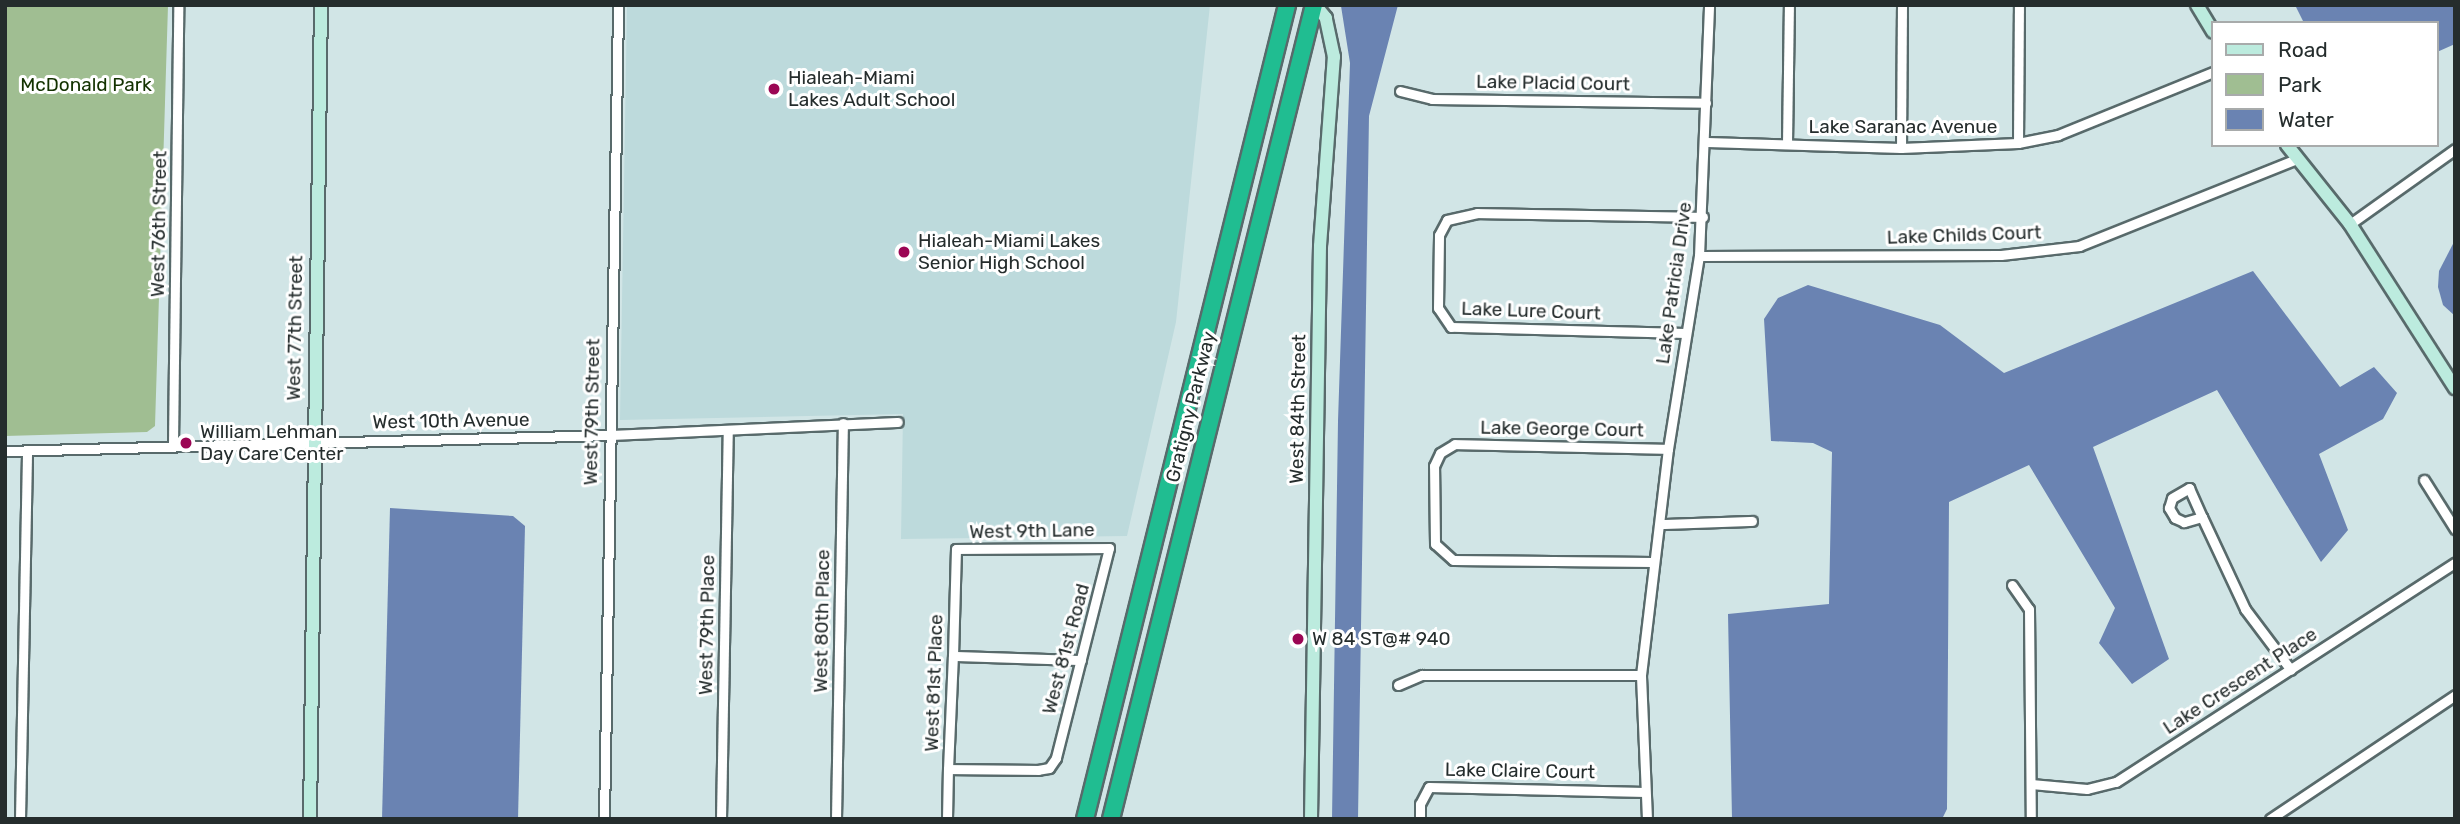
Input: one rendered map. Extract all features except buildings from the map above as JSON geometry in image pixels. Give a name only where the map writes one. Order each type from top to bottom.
[{"type":"highway","name":"Gratigny Parkway","points":[[1111,819],[1315,5]]},
{"type":"highway","name":"Gratigny Parkway","points":[[1085,819],[1287,7]]},
{"type":"street","name":"West 76th Street","points":[[173,444],[178,5]]},
{"type":"street","name":"West 77th Street","points":[[310,819],[312,442],[321,5]]},
{"type":"street","name":"West 79th Street","points":[[604,819],[618,5]]},
{"type":"street","name":"West 84th Street","points":[[1311,819],[1321,233],[1334,57],[1326,18],[1315,5]]},
{"type":"street","name":"Lake Patricia Drive","points":[[1647,819],[1640,676],[1653,562],[1662,524],[1668,449],[1703,218],[1709,5]]},
{"type":"street","points":[[1787,144],[1790,5]]},
{"type":"street","points":[[1901,148],[1902,5]]},
{"type":"street","points":[[2018,143],[2019,5]]},
{"type":"street","points":[[2197,5],[2212,30]]},
{"type":"street","name":"Lake Saranac Avenue","points":[[1707,142],[1901,148],[2018,143],[2058,135],[2212,72]]},
{"type":"street","name":"Lake Placid Court","points":[[1400,91],[1432,99],[1706,103]]},
{"type":"street","points":[[2288,147],[2350,224],[2455,388]]},
{"type":"street","points":[[2350,224],[2455,149]]},
{"type":"street","name":"Lake Childs Court","points":[[1699,256],[2001,255],[2079,246],[2297,159]]},
{"type":"street","name":"Lake Lure Court","points":[[1685,333],[1451,327],[1438,308],[1440,235],[1447,220],[1477,213],[1703,218]]},
{"type":"street","name":"West 10th Avenue","points":[[5,451],[173,444],[610,435],[898,422]]},
{"type":"street","name":"West 80th Place","points":[[836,819],[843,424]]},
{"type":"street","name":"West 79th Place","points":[[721,819],[728,431]]},
{"type":"street","name":"Lake George Court","points":[[1653,562],[1453,560],[1441,554],[1435,544],[1434,466],[1440,453],[1455,444],[1668,449]]},
{"type":"street","points":[[20,819],[27,450]]},
{"type":"street","points":[[2424,480],[2455,529]]},
{"type":"street","points":[[2202,517],[2184,522],[2169,508],[2172,498],[2189,488],[2245,610],[2291,670]]},
{"type":"street","points":[[1662,524],[1752,521]]},
{"type":"street","name":"West 9th Lane","points":[[956,549],[1109,548]]},
{"type":"street","name":"West 81st Road","points":[[948,769],[1049,768],[1056,758],[1109,548]]},
{"type":"street","name":"West 81st Place","points":[[947,819],[956,549]]},
{"type":"street","name":"Lake Crescent Place","points":[[2031,784],[2087,789],[2116,782],[2455,563]]},
{"type":"street","points":[[2012,585],[2029,609],[2031,819]]},
{"type":"street","points":[[953,656],[1081,660]]},
{"type":"street","points":[[1398,684],[1422,675],[1640,676]]},
{"type":"street","points":[[2270,819],[2455,695]]},
{"type":"street","name":"Lake Claire Court","points":[[1420,819],[1420,804],[1429,787],[1645,792]]},
{"type":"shaded area","name":"Hialeah-Miami Lakes Senior High School","points":[[627,5],[1210,5],[1176,322],[1127,536],[901,539],[903,414],[620,420]]},
{"type":"green space","name":"McDonald Park","points":[[5,5],[168,5],[155,426],[147,432],[5,436]]},
{"type":"water","points":[[1398,5],[1369,116],[1358,819],[1332,819],[1338,421],[1350,63],[1341,6]]},
{"type":"water","points":[[2295,5],[2455,5],[2455,44],[2439,51],[2439,21],[2303,21]]},
{"type":"water","points":[[2455,240],[2455,316],[2443,305],[2438,287],[2439,271]]},
{"type":"water","points":[[2253,271],[2340,387],[2374,367],[2397,393],[2383,419],[2319,454],[2348,530],[2321,562],[2217,390],[2093,447],[2169,659],[2132,684],[2099,643],[2115,608],[2029,465],[1949,502],[1947,809],[1942,819],[1732,819],[1728,614],[1829,604],[1832,452],[1813,443],[1771,441],[1764,319],[1778,298],[1808,285],[1940,325],[2004,373]]},
{"type":"water","points":[[390,508],[513,516],[525,526],[518,819],[382,819]]},
{"type":"place","name":"Hialeah-Miami Lakes Adult School","points":[[774,89]]},
{"type":"place","name":"Hialeah-Miami Lakes Senior High School","points":[[904,252]]},
{"type":"place","name":"William Lehman Day Care Center","points":[[186,443]]},
{"type":"place","name":"W 84 ST@# 940","points":[[1298,639]]}]
